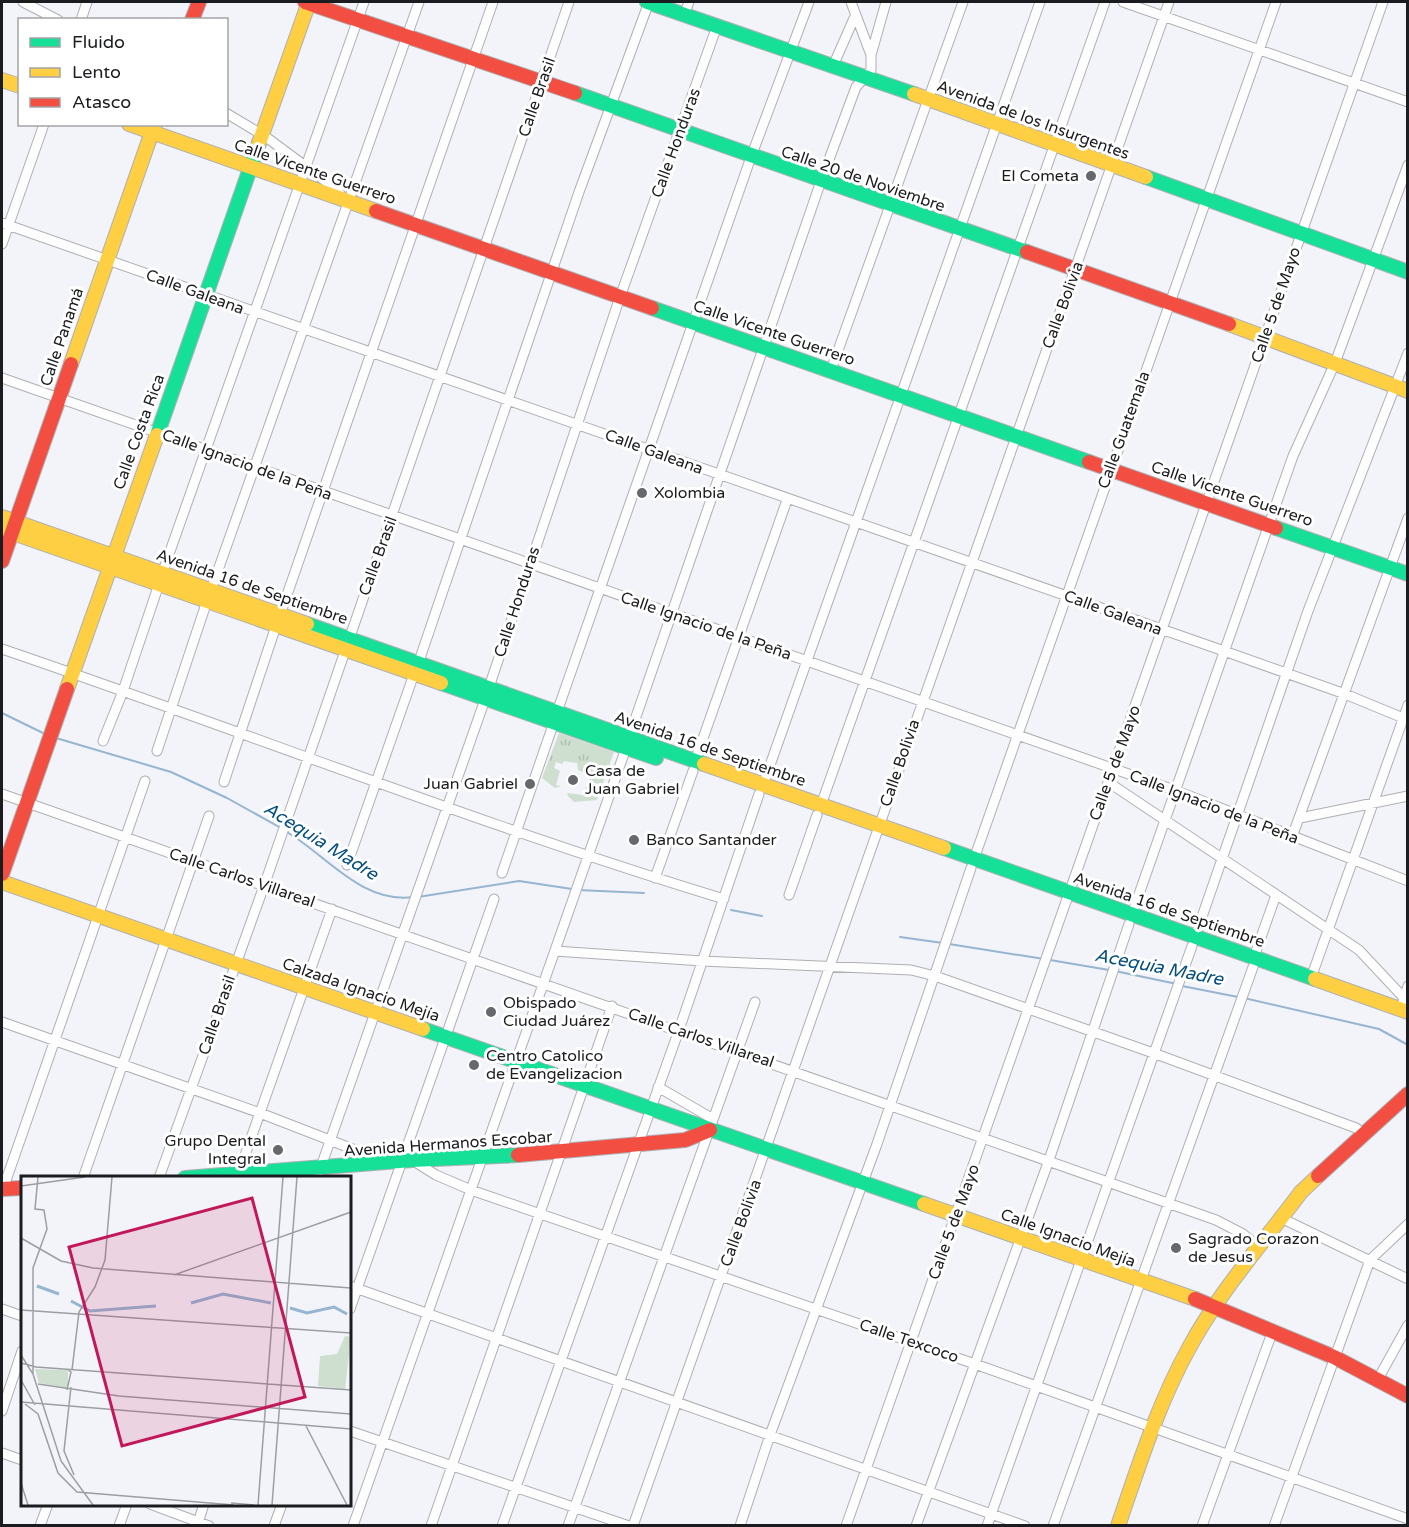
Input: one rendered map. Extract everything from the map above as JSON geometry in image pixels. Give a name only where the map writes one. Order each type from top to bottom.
[{"type":"main road","points":[[193,18],[199,2]]},
{"type":"main road","name":"Calle 20 de Noviembre","points":[[308,2],[473,57],[958,230],[1170,302],[1401,388]]},
{"type":"main road","name":"Calle Costa Rica","points":[[2,874],[308,2]]},
{"type":"main road","name":"Avenida de los Insurgentes","points":[[648,2],[928,99],[1407,272]]},
{"type":"main road","points":[[2,80],[18,85]]},
{"type":"main road","name":"Calle Vicente Guerrero","points":[[139,126],[154,129],[249,168],[1017,435],[1407,574]]},
{"type":"main road","name":"Calle Panamá","points":[[2,561],[7,525],[58,398],[154,129]]},
{"type":"main road","name":"Avenida 16 de Septiembre","points":[[7,525],[1253,962],[1405,1011]]},
{"type":"main road","name":"Calzada Ignacio Mejía","points":[[2,882],[516,1062],[651,1107],[711,1124]]},
{"type":"main road","name":"Avenida 16 de Septiembre","points":[[1253,962],[1311,978],[1405,1011]]},
{"type":"main road","points":[[1118,1526],[1153,1427],[1177,1368],[1216,1306],[1316,1175],[1407,1094]]},
{"type":"main road","name":"Avenida Hermanos Escobar","points":[[238,1176],[319,1173],[386,1162],[560,1153],[638,1143],[685,1140],[699,1137],[711,1124]]},
{"type":"main road","name":"Calle Ignacio Mejía","points":[[711,1124],[768,1148],[1216,1306],[1334,1357],[1407,1396]]},
{"type":"main road","points":[[2,1190],[21,1188]]},
{"type":"street","points":[[23,2],[54,18]]},
{"type":"street","points":[[82,18],[87,2]]},
{"type":"street","points":[[103,741],[123,691],[298,184],[364,2]]},
{"type":"street","points":[[157,750],[304,330],[346,200],[418,2]]},
{"type":"street","points":[[224,782],[493,2]]},
{"type":"street","name":"Calle Brasil","points":[[160,1176],[264,886],[569,2]]},
{"type":"street","points":[[347,865],[374,782],[416,669],[648,2]]},
{"type":"street","points":[[684,15],[689,2]]},
{"type":"street","points":[[502,873],[692,322],[809,2]]},
{"type":"street","points":[[851,2],[871,55]]},
{"type":"street","points":[[352,1526],[555,951],[579,876],[821,181],[856,87],[871,70],[871,55],[886,2]]},
{"type":"street","points":[[831,370],[963,2]]},
{"type":"street","points":[[502,1526],[679,1030],[899,394],[1040,2]]},
{"type":"street","points":[[789,896],[1105,2]]},
{"type":"street","points":[[1124,2],[1407,102]]},
{"type":"street","name":"Calle Bolivia","points":[[631,1526],[768,1148],[921,702],[972,564],[1169,2]]},
{"type":"street","name":"Calle Guatemala","points":[[740,1526],[935,976],[1110,468],[1276,2]]},
{"type":"street","name":"Calle 5 de Mayo","points":[[846,1526],[985,1137],[1383,2]]},
{"type":"street","points":[[833,66],[847,27],[855,16]]},
{"type":"street","name":"Calle Honduras","points":[[319,1173],[486,693],[620,297],[717,26]]},
{"type":"street","points":[[228,114],[261,134],[336,189],[346,200]]},
{"type":"street","points":[[2,244],[5,225],[43,126]]},
{"type":"street","points":[[916,1526],[1049,1160],[1130,919],[1177,791],[1269,524],[1306,422],[1335,363],[1407,165]]},
{"type":"street","name":"Calle Galeana","points":[[5,225],[855,524],[1287,673],[1405,719]]},
{"type":"street","points":[[987,1526],[1156,1054],[1236,815],[1287,673],[1333,547],[1401,388],[1407,353]]},
{"type":"street","name":"Calle Ignacio de la Peña","points":[[2,378],[460,541],[1113,768],[1407,880]]},
{"type":"street","points":[[655,878],[787,500]]},
{"type":"street","points":[[1292,837],[1407,518]]},
{"type":"street","points":[[2,649],[241,733],[307,759],[655,878],[722,905]]},
{"type":"street","points":[[1311,978],[1405,719],[1407,705]]},
{"type":"street","points":[[2,1190],[6,1167],[54,1040],[145,781]]},
{"type":"street","points":[[1108,782],[1359,950],[1405,1011]]},
{"type":"street","name":"Calle Carlos Villareal","points":[[2,794],[1169,1203],[1230,1226],[1259,1247]]},
{"type":"street","points":[[1300,818],[1407,796]]},
{"type":"street","points":[[84,1176],[209,816]]},
{"type":"street","points":[[1053,1526],[1244,993],[1276,895]]},
{"type":"street","points":[[494,899],[445,1037],[407,1161],[353,1288],[1025,1526]]},
{"type":"street","points":[[238,1176],[332,909]]},
{"type":"street","points":[[555,951],[702,962],[891,968],[935,976],[1094,1031],[1356,1128],[1364,1134]]},
{"type":"street","points":[[1405,1011],[1407,986]]},
{"type":"street","points":[[568,1526],[755,1002]]},
{"type":"street","points":[[431,1526],[538,1213],[612,1006]]},
{"type":"street","points":[[2,1022],[260,1113],[386,1162]]},
{"type":"street","points":[[658,1088],[711,1124]]},
{"type":"street","name":"Calle Texcoco","points":[[407,1161],[471,1190],[1095,1406],[1407,1519]]},
{"type":"street","points":[[1281,1218],[1407,1279]]},
{"type":"street","points":[[1274,1526],[1370,1260],[1407,1224]]},
{"type":"street","points":[[2,1309],[21,1316]]},
{"type":"street","points":[[1378,1379],[1407,1325]]},
{"type":"street","points":[[1202,1526],[1274,1330]]},
{"type":"street","points":[[2,1412],[21,1354]]},
{"type":"street","points":[[351,1431],[631,1526]]},
{"type":"street","points":[[2,1453],[21,1460]]},
{"type":"street","points":[[40,1526],[47,1506]]},
{"type":"street","points":[[119,1526],[126,1506]]},
{"type":"street","points":[[155,1506],[210,1526]]},
{"type":"street","points":[[197,1523],[203,1506]]},
{"type":"street","points":[[274,1526],[281,1506]]},
{"type":"green space","points":[[559,733],[614,752],[597,800],[574,802],[568,796],[567,793],[583,795],[591,776],[578,770],[577,763],[556,762],[554,768],[560,771],[556,785],[561,786],[555,788],[542,778]]},
{"type":"waterway","name":"Acequia Madre","points":[[2,713],[45,734]]},
{"type":"waterway","name":"Acequia Madre","points":[[56,738],[171,772],[227,798],[281,828]]},
{"type":"waterway","name":"Acequia Madre","points":[[285,831],[360,885],[377,893],[394,897],[413,897]]},
{"type":"waterway","name":"Acequia Madre","points":[[418,897],[519,881],[572,889]]},
{"type":"waterway","name":"Acequia Madre","points":[[578,890],[644,893]]},
{"type":"waterway","name":"Acequia Madre","points":[[731,910],[762,916]]},
{"type":"waterway","name":"Acequia Madre","points":[[900,937],[943,943]]},
{"type":"waterway","name":"Acequia Madre","points":[[949,944],[1044,959]]},
{"type":"waterway","name":"Acequia Madre","points":[[1050,960],[1109,970]]},
{"type":"waterway","name":"Acequia Madre","points":[[1115,971],[1177,984]]},
{"type":"waterway","name":"Acequia Madre","points":[[1182,986],[1238,997]]},
{"type":"waterway","name":"Acequia Madre","points":[[1244,998],[1379,1029],[1408,1045]]},
{"type":"traffic: fast","points":[[647,2],[914,94]]},
{"type":"traffic: fast","points":[[575,93],[1027,252]]},
{"type":"traffic: fast","points":[[157,435],[259,143]]},
{"type":"traffic: fast","points":[[1146,177],[1408,272]]},
{"type":"traffic: fast","points":[[652,308],[1089,462]]},
{"type":"traffic: fast","points":[[1276,528],[1408,574]]},
{"type":"traffic: fast","points":[[307,624],[704,764]]},
{"type":"traffic: fast","points":[[441,683],[656,758]]},
{"type":"traffic: fast","points":[[944,848],[1315,979]]},
{"type":"traffic: fast","points":[[423,1029],[924,1204]]},
{"type":"traffic: fast","points":[[210,1176],[412,1160],[518,1155]]},
{"type":"traffic: slow","points":[[259,143],[309,2]]},
{"type":"traffic: slow","points":[[2,80],[18,85]]},
{"type":"traffic: slow","points":[[914,94],[1146,177]]},
{"type":"traffic: slow","points":[[135,126],[376,211]]},
{"type":"traffic: slow","points":[[71,364],[154,126]]},
{"type":"traffic: slow","points":[[1229,324],[1408,391]]},
{"type":"traffic: slow","points":[[67,689],[157,435]]},
{"type":"traffic: slow","points":[[2,517],[307,624]]},
{"type":"traffic: slow","points":[[2,529],[441,683]]},
{"type":"traffic: slow","points":[[704,764],[944,848]]},
{"type":"traffic: slow","points":[[2,882],[423,1029]]},
{"type":"traffic: slow","points":[[1315,979],[1408,1012]]},
{"type":"traffic: slow","points":[[1118,1526],[1158,1413],[1189,1348],[1214,1307],[1242,1268],[1301,1192],[1318,1176]]},
{"type":"traffic: slow","points":[[924,1204],[1195,1299]]},
{"type":"traffic: jam","points":[[193,18],[199,2]]},
{"type":"traffic: jam","points":[[305,2],[575,93]]},
{"type":"traffic: jam","points":[[376,211],[652,308]]},
{"type":"traffic: jam","points":[[1027,252],[1229,324]]},
{"type":"traffic: jam","points":[[2,561],[71,364]]},
{"type":"traffic: jam","points":[[1089,462],[1276,528]]},
{"type":"traffic: jam","points":[[2,874],[67,689]]},
{"type":"traffic: jam","points":[[1318,1176],[1408,1094]]},
{"type":"traffic: jam","points":[[518,1155],[685,1140],[710,1130]]},
{"type":"traffic: jam","points":[[2,1189],[21,1188]]},
{"type":"traffic: jam","points":[[1195,1299],[1334,1357],[1408,1396]]},
{"type":"place","name":"El Cometa","points":[[1091,176]]},
{"type":"place","name":"Xolombia","points":[[642,493]]},
{"type":"place","name":"Casa de Juan Gabriel","points":[[573,780]]},
{"type":"place","name":"Juan Gabriel","points":[[530,784]]},
{"type":"place","name":"Banco Santander","points":[[634,840]]},
{"type":"place","name":"Obispado Ciudad Juárez","points":[[491,1012]]},
{"type":"place","name":"Centro Catolico de Evangelizacion","points":[[474,1065]]},
{"type":"place","name":"Grupo Dental Integral","points":[[278,1150]]},
{"type":"place","name":"Sagrado Corazon de Jesus","points":[[1176,1248]]}]
